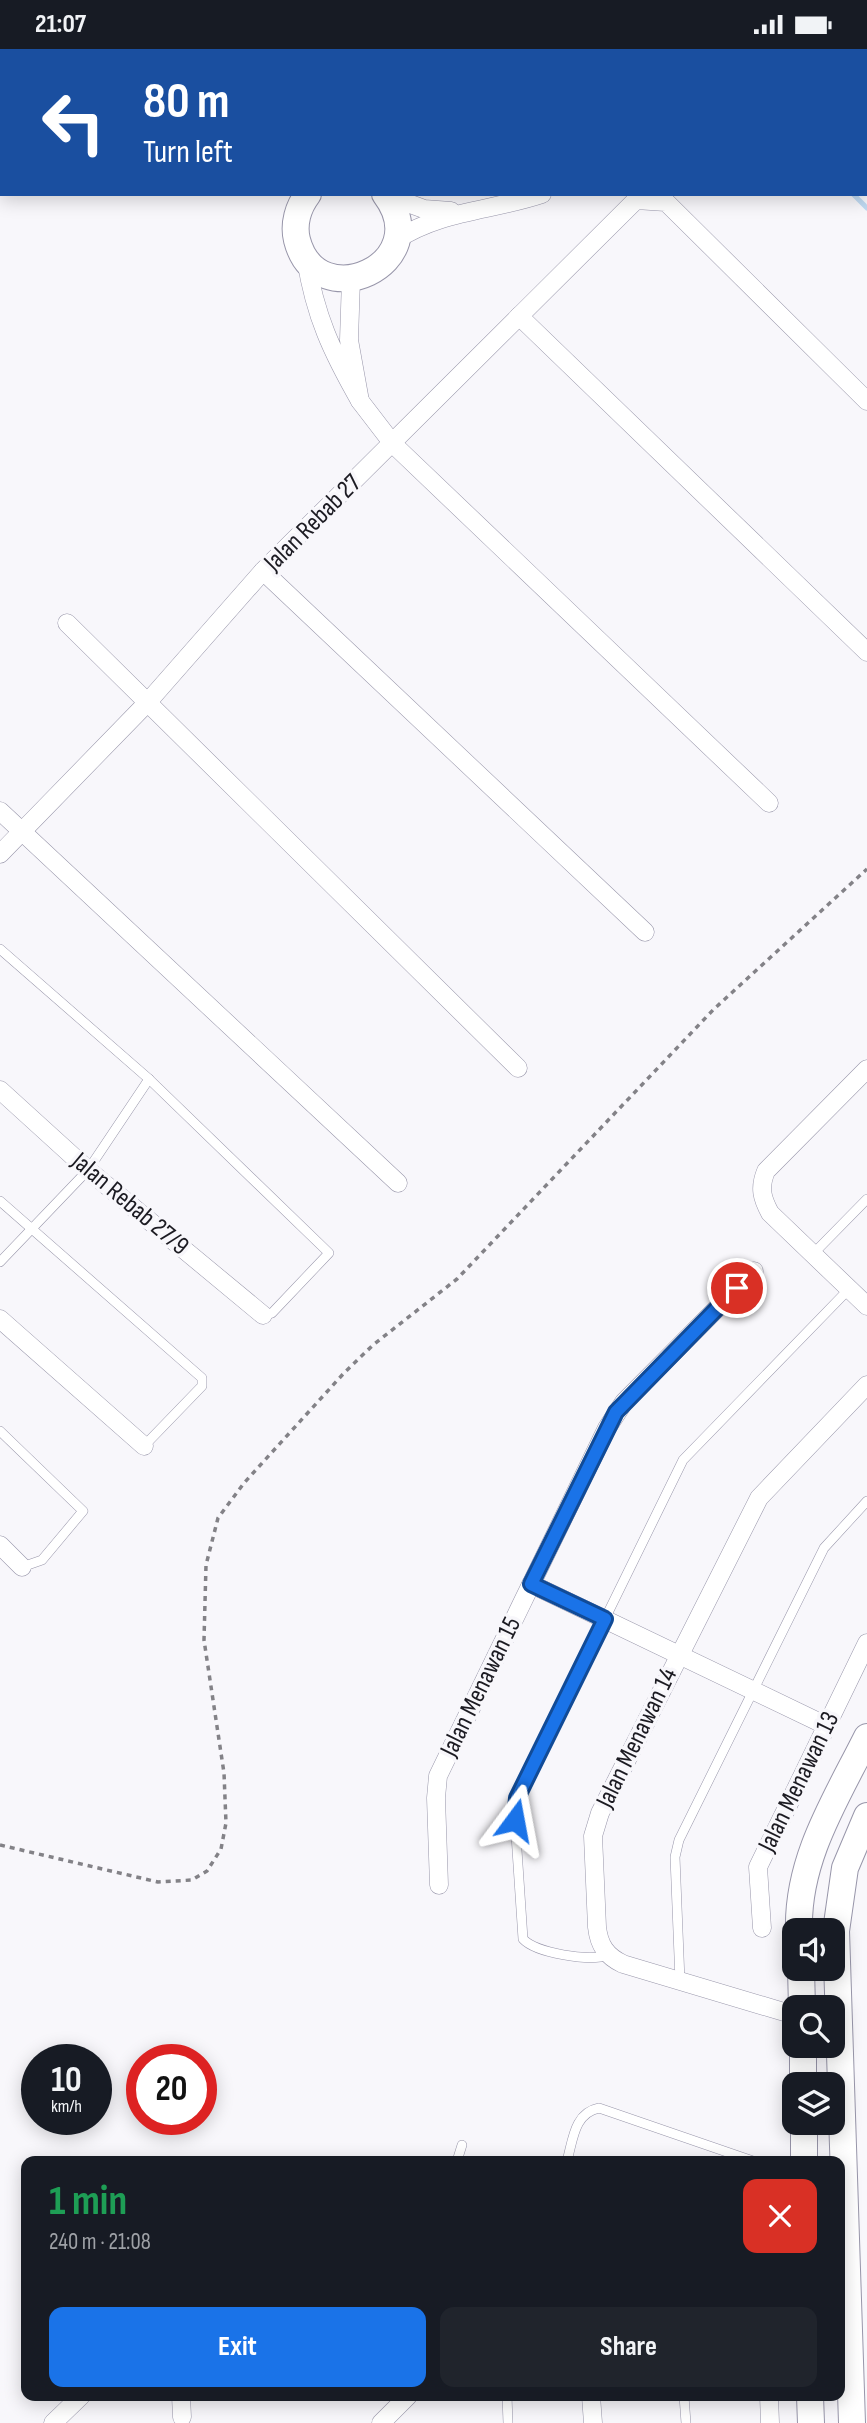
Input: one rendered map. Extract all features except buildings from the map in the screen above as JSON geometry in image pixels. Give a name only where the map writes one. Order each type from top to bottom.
[{"type":"street","points":[[305,196],[296,230],[306,259],[311,289],[328,346],[360,401],[393,444],[769,803]]},
{"type":"street","points":[[306,259],[331,277],[351,279],[380,267],[396,240],[397,221],[386,196]]},
{"type":"street","points":[[389,196],[424,209],[465,211]]},
{"type":"street","points":[[396,240],[429,222],[465,211],[509,205],[536,196]]},
{"type":"street","name":"Jalan Rebab 27","points":[[0,854],[147,703],[263,571],[636,200],[666,202],[867,401]]},
{"type":"street","points":[[351,279],[349,340],[360,401]]},
{"type":"street","points":[[519,316],[867,652]]},
{"type":"street","points":[[263,571],[645,932]]},
{"type":"street","points":[[67,623],[518,1068]]},
{"type":"street","points":[[0,811],[398,1183]]},
{"type":"street","points":[[867,1069],[766,1171],[761,1183],[762,1198],[771,1213],[867,1306]]},
{"type":"street","name":"Jalan Rebab 27/9","points":[[0,1090],[88,1170],[263,1315]]},
{"type":"street","name":"Jalan Menawan 15","points":[[439,1885],[436,1798],[438,1776],[607,1429],[624,1402],[754,1271]]},
{"type":"street","points":[[0,1319],[144,1446]]},
{"type":"street","name":"Jalan Menawan 14","points":[[608,1955],[598,1939],[595,1825],[759,1498],[867,1385]]},
{"type":"street","points":[[0,1545],[22,1566]]},
{"type":"street","points":[[531,1584],[678,1657],[827,1726]]},
{"type":"street","name":"Jalan Menawan 13","points":[[762,1928],[758,1867],[867,1643]]},
{"type":"street","points":[[800,1918],[802,1883],[809,1857],[867,1737]]},
{"type":"street","points":[[843,2156],[836,1931],[845,1868],[867,1816]]},
{"type":"street","points":[[608,1955],[623,1964],[782,2011]]},
{"type":"street","points":[[804,2135],[804,2156]]},
{"type":"street","points":[[845,2238],[852,2333],[852,2423]]},
{"type":"street","points":[[846,2272],[867,2304]]},
{"type":"street","points":[[53,2423],[76,2401]]},
{"type":"street","points":[[181,2401],[181,2420]]},
{"type":"street","points":[[381,2423],[403,2401]]},
{"type":"street","points":[[591,2401],[593,2423]]},
{"type":"street","points":[[769,2401],[770,2423]]},
{"type":"street","points":[[810,2401],[811,2423]]},
{"type":"lane","points":[[0,949],[149,1079],[329,1253],[272,1313],[263,1315]]},
{"type":"lane","points":[[0,1262],[88,1170],[149,1079]]},
{"type":"lane","points":[[813,1254],[867,1199]]},
{"type":"lane","points":[[0,1201],[202,1378],[202,1386],[144,1446]]},
{"type":"lane","points":[[608,1955],[584,1959],[532,1945],[523,1939],[514,1808],[688,1453],[849,1289]]},
{"type":"lane","points":[[0,1431],[83,1511],[42,1560],[22,1566]]},
{"type":"lane","points":[[680,1981],[676,1849],[824,1548],[867,1501]]},
{"type":"lane","points":[[568,2156],[579,2120],[590,2110],[599,2108],[738,2156]]},
{"type":"lane","points":[[459,2156],[462,2145]]},
{"type":"lane","points":[[507,2401],[508,2423]]},
{"type":"lane","points":[[684,2401],[686,2423]]},
{"type":"path","points":[[0,1845],[158,1882],[192,1880],[207,1871],[221,1849],[226,1823],[224,1773],[204,1640],[206,1565],[218,1518],[244,1483],[344,1373],[373,1345],[457,1279],[714,1009],[867,869]]},
{"type":"waterway","points":[[855,196],[867,208]]},
{"type":"route","points":[[515,1820],[517,1798],[605,1619],[531,1584],[616,1412],[737,1288]]}]
